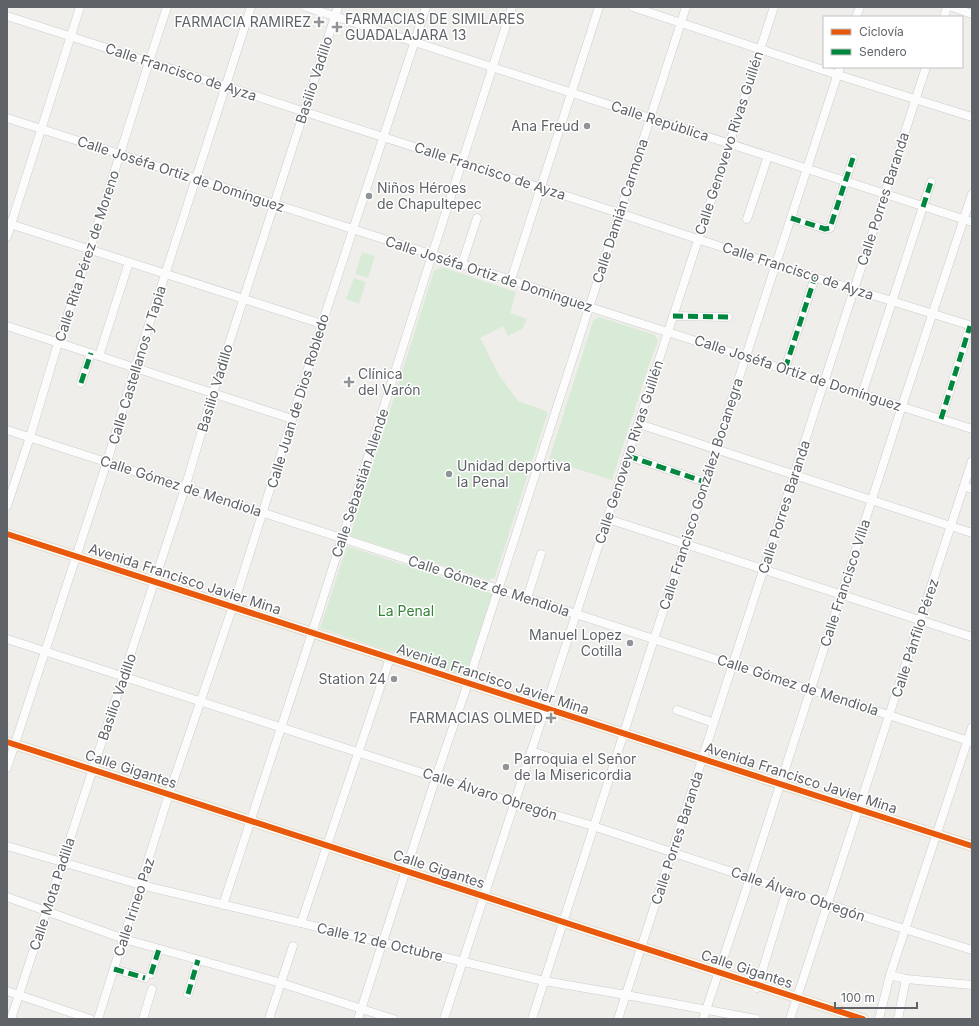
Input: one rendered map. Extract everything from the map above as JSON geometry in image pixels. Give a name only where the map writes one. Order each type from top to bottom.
[{"type":"main road","name":"Avenida Francisco Javier Mina","points":[[7,534],[972,846]]},
{"type":"main road","name":"Calle Gigantes","points":[[11,744],[863,1019]]},
{"type":"street","points":[[7,238],[9,223],[42,129],[80,7]]},
{"type":"street","name":"Calle Rita Pérez de Moreno","points":[[7,506],[30,437],[58,342],[90,249],[148,62],[167,7]]},
{"type":"street","name":"Calle Castellanos y Tapia","points":[[7,768],[11,744],[44,651],[107,462],[251,7]]},
{"type":"street","name":"Calle República","points":[[306,7],[972,222]]},
{"type":"street","name":"Basilio Vadillo","points":[[93,770],[155,582],[213,393],[338,7]]},
{"type":"street","name":"Calle Juan de Dios Robledo","points":[[169,794],[202,702],[322,324],[416,42],[426,7]]},
{"type":"street","name":"Calle Sebastián Allende","points":[[223,905],[312,633],[512,7]]},
{"type":"street","points":[[511,280],[599,7]]},
{"type":"street","points":[[633,7],[759,49],[823,67]]},
{"type":"street","name":"Calle Damián Carmona","points":[[358,1019],[686,7]]},
{"type":"street","name":"Calle Genovevo Rivas Guillén","points":[[444,1019],[639,424],[728,144],[774,7]]},
{"type":"street","points":[[952,7],[972,14]]},
{"type":"street","name":"Calle Francisco de Ayza","points":[[7,16],[383,138],[619,212],[776,265],[971,326]]},
{"type":"street","points":[[828,68],[915,99],[972,117]]},
{"type":"street","name":"Calle Porres Baranda","points":[[618,1019],[926,68]]},
{"type":"street","name":"Calle Francisco González Bocanegra","points":[[532,1019],[593,826],[839,71]]},
{"type":"street","name":"Calle Joséfa Ortiz de Domínguez","points":[[7,118],[462,264],[589,307],[972,429]]},
{"type":"street","points":[[747,219],[768,156]]},
{"type":"street","points":[[791,218],[825,229],[830,228],[853,158]]},
{"type":"street","points":[[862,394],[931,182]]},
{"type":"street","name":"Calle Francisco Villa","points":[[703,1019],[972,194]]},
{"type":"street","points":[[462,264],[477,218]]},
{"type":"street","points":[[9,223],[322,324]]},
{"type":"street","points":[[99,356],[129,262]]},
{"type":"street","points":[[785,369],[815,277]]},
{"type":"street","points":[[673,316],[728,316]]},
{"type":"street","points":[[7,326],[292,418]]},
{"type":"street","points":[[941,419],[971,326]]},
{"type":"street","points":[[81,383],[91,353]]},
{"type":"street","points":[[639,424],[972,533]]},
{"type":"street","name":"Calle Gómez de Mendiola","points":[[7,430],[970,741]]},
{"type":"street","points":[[628,456],[705,482]]},
{"type":"street","name":"Calle Pánfilo Pérez","points":[[790,1019],[951,526],[968,487],[972,461]]},
{"type":"street","points":[[608,519],[972,637]]},
{"type":"street","points":[[527,598],[541,554]]},
{"type":"street","name":"Calle Álvaro Obregón","points":[[7,639],[515,803],[593,826],[879,921],[972,950]]},
{"type":"street","points":[[301,923],[390,658]]},
{"type":"street","points":[[678,710],[714,723]]},
{"type":"street","points":[[879,1019],[890,975],[970,741],[972,727]]},
{"type":"street","points":[[531,752],[561,760]]},
{"type":"street","name":"Calle Mota Padilla","points":[[12,1019],[93,770]]},
{"type":"street","name":"Calle Irineo Paz","points":[[98,1019],[169,794]]},
{"type":"street","name":"Calle 12 de Octubre","points":[[7,846],[141,885],[544,981],[626,994],[756,1019]]},
{"type":"street","points":[[758,986],[787,890]]},
{"type":"street","points":[[7,898],[124,939],[281,983],[394,1019]]},
{"type":"street","points":[[269,1019],[293,946]]},
{"type":"street","points":[[114,969],[148,976],[159,949]]},
{"type":"street","points":[[188,994],[198,960]]},
{"type":"street","points":[[890,975],[906,979],[972,985]]},
{"type":"street","points":[[898,1019],[906,979]]},
{"type":"street","points":[[144,1019],[152,989]]},
{"type":"street","points":[[7,991],[90,1019]]},
{"type":"green space","points":[[362,252],[375,256],[368,278],[355,274]]},
{"type":"green space","name":"Unidad deportiva la Penal","points":[[442,267],[516,292],[510,313],[527,319],[523,328],[508,336],[503,326],[480,338],[499,375],[518,401],[548,412],[495,577],[489,580],[350,536],[434,271]]},
{"type":"green space","points":[[354,278],[366,282],[359,304],[346,299]]},
{"type":"green space","points":[[599,317],[655,335],[658,341],[612,480],[549,460],[593,321]]},
{"type":"green space","name":"La Penal","points":[[347,546],[493,594],[465,676],[320,628]]},
{"type":"marked path","points":[[791,218],[825,229],[830,228],[853,158]]},
{"type":"marked path","points":[[923,207],[931,182]]},
{"type":"marked path","points":[[785,369],[815,277]]},
{"type":"marked path","points":[[673,316],[728,317]]},
{"type":"marked path","points":[[941,419],[970,326]]},
{"type":"marked path","points":[[81,383],[91,353]]},
{"type":"marked path","points":[[628,456],[705,482]]},
{"type":"marked path","points":[[151,974],[159,949]]},
{"type":"marked path","points":[[188,994],[198,960]]},
{"type":"marked path","points":[[114,969],[145,978]]},
{"type":"cycle path","points":[[7,534],[972,846]]},
{"type":"cycle path","points":[[7,742],[863,1019]]},
{"type":"place","name":"FARMACIA RAMIREZ","points":[[319,22]]},
{"type":"place","name":"FARMACIAS DE SIMILARES GUADALAJARA 13","points":[[337,27]]},
{"type":"place","name":"Ana Freud","points":[[587,126]]},
{"type":"place","name":"Niños Héroes de Chapultepec","points":[[369,196]]},
{"type":"place","name":"Clínica del Varón","points":[[349,382]]},
{"type":"place","name":"Unidad deportiva la Penal","points":[[449,474]]},
{"type":"place","name":"Manuel Lopez Cotilla","points":[[630,643]]},
{"type":"place","name":"Station 24","points":[[394,679]]},
{"type":"place","name":"FARMACIAS OLMED","points":[[551,718]]},
{"type":"place","name":"Parroquia el Señor de la Misericordia","points":[[506,767]]}]
